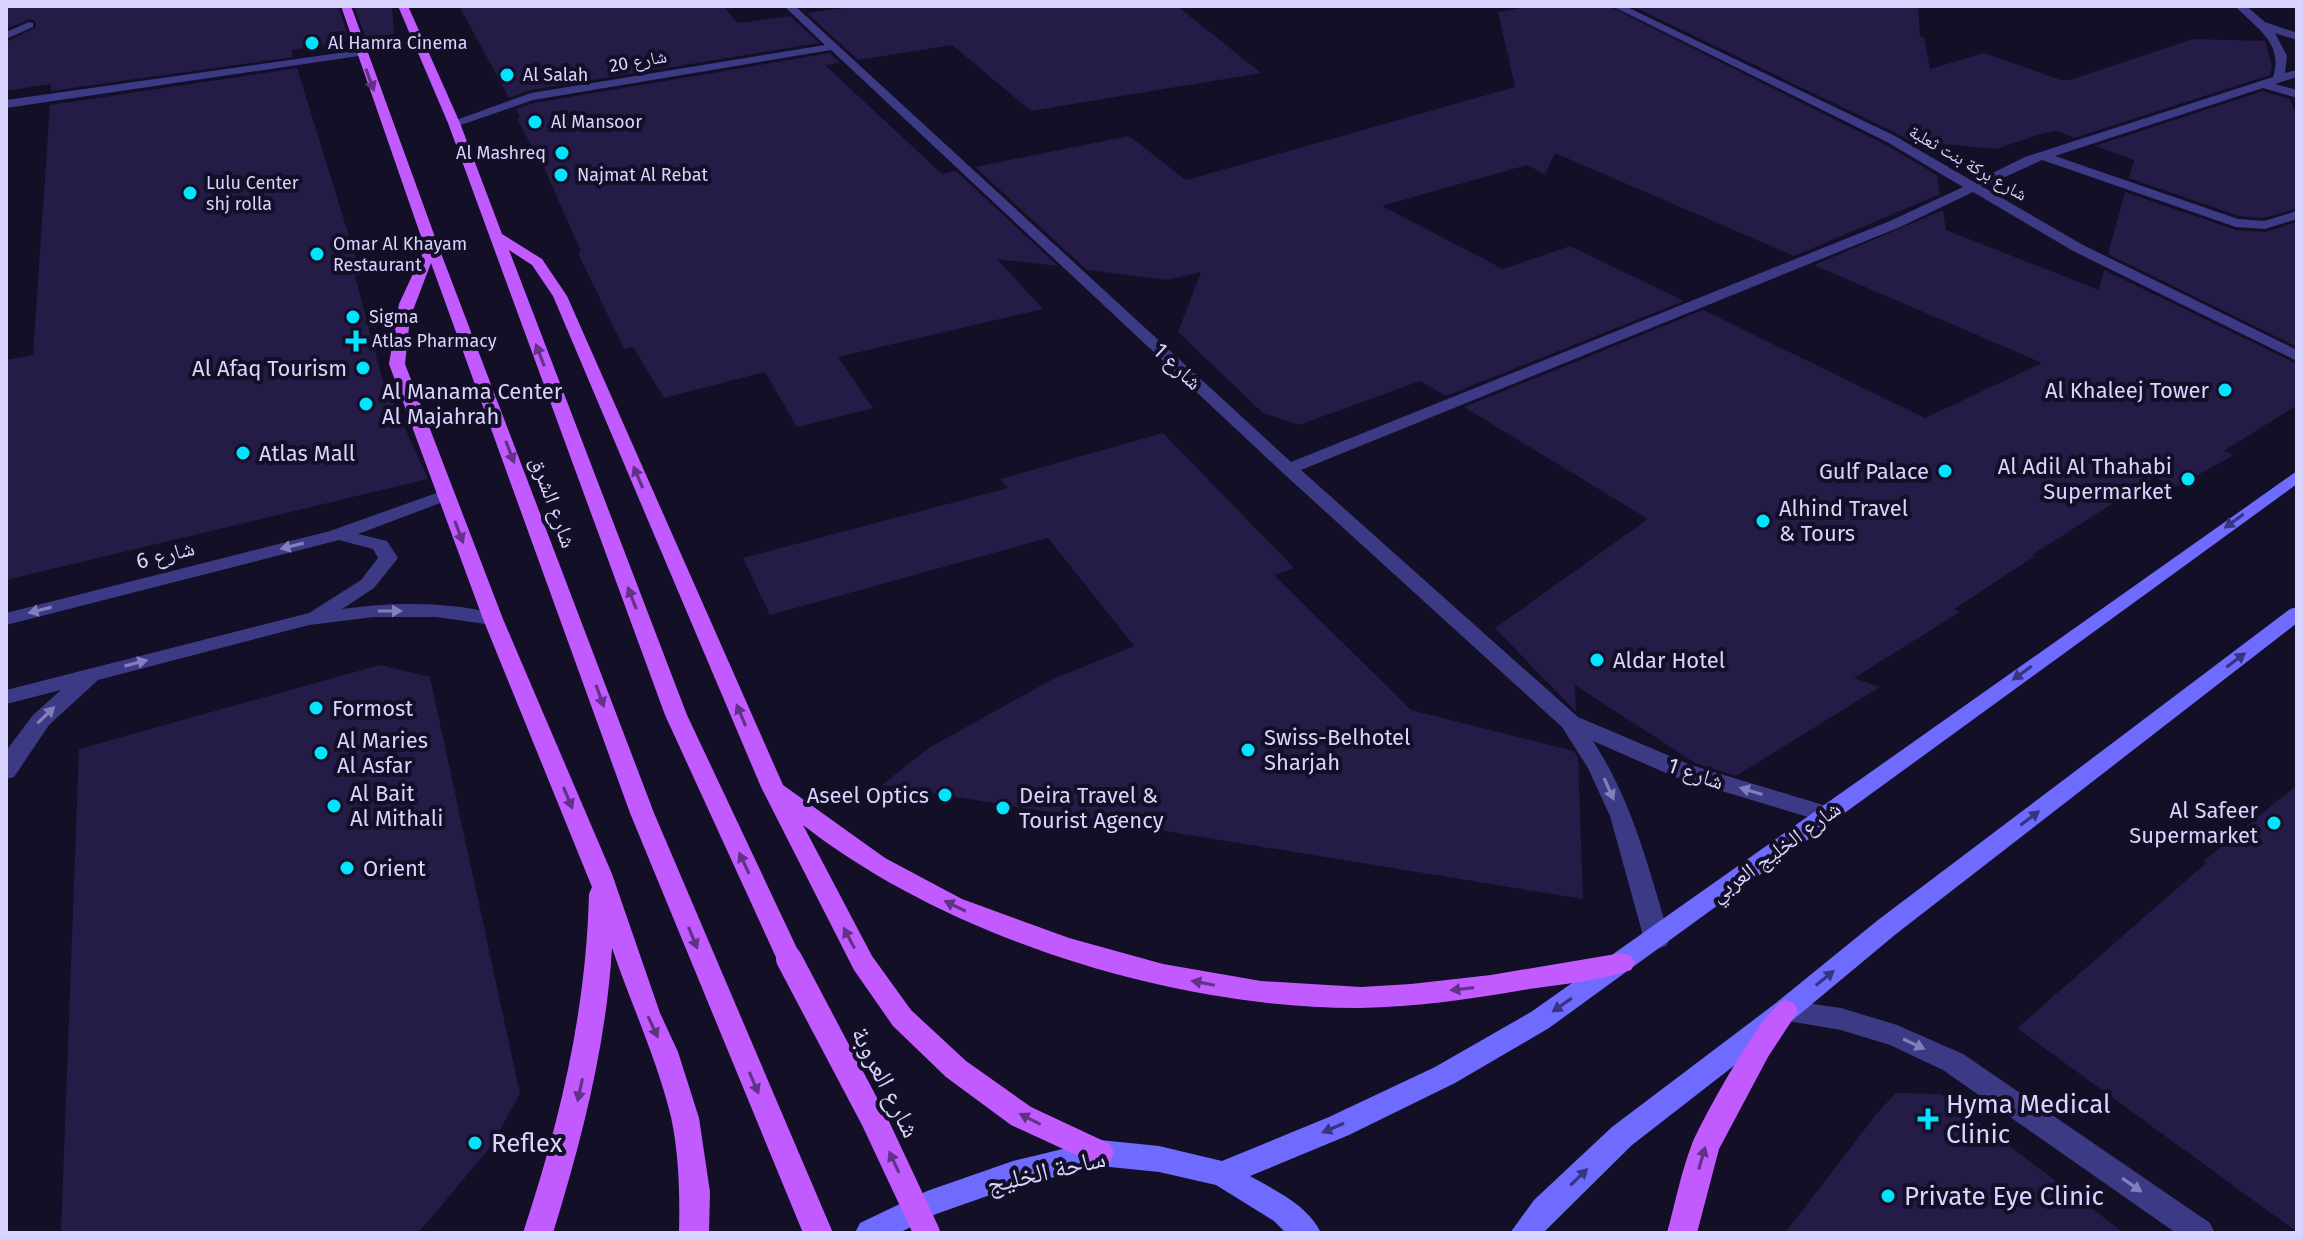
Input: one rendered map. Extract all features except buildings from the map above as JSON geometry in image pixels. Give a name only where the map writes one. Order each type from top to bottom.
[{"type":"main road","name":"شارع الشرق","points":[[346,6],[432,248],[642,813],[818,1233]]},
{"type":"main road","name":"شارع الشرق","points":[[403,6],[454,123],[676,715],[789,959]]},
{"type":"main road","points":[[495,235],[537,262],[560,296],[772,787],[863,963],[902,1018],[956,1069],[1021,1116],[1100,1153]]},
{"type":"main road","points":[[432,248],[414,277],[404,305],[398,334],[397,364],[493,619],[600,874],[647,1013],[665,1052],[685,1118],[695,1192],[694,1233]]},
{"type":"main road","name":"شارع الخليج العربي","points":[[1222,1174],[1339,1126],[1445,1075],[1540,1020],[1657,939],[1825,814],[2297,476]]},
{"type":"main road","points":[[1525,1233],[1544,1210],[1622,1136],[1785,1011],[1887,927],[2297,613]]},
{"type":"main road","points":[[772,787],[828,833],[893,875],[969,913],[1138,970],[1227,987],[1319,996],[1409,995],[1622,963]]},
{"type":"main road","points":[[538,1233],[572,1130],[593,1033],[602,949],[600,874]]},
{"type":"main road","name":"شارع العروبة","points":[[789,959],[874,1120],[927,1233]]},
{"type":"main road","points":[[1682,1233],[1705,1147],[1759,1049],[1785,1011]]},
{"type":"main road","name":"ساحة الخليج","points":[[870,1233],[927,1204],[1013,1174],[1100,1153],[1159,1159],[1222,1174],[1284,1211],[1306,1233]]},
{"type":"street","name":"شارع 1","points":[[789,6],[1289,469],[1570,722],[1599,767],[1622,816],[1657,939]]},
{"type":"street","name":"شارع بركة بنت ثعلبة","points":[[1617,6],[1891,139],[2078,248],[2297,356]]},
{"type":"street","points":[[2240,6],[2260,23],[2278,45],[2283,56],[2278,78]]},
{"type":"street","points":[[2260,23],[2297,37]]},
{"type":"street","points":[[6,36],[29,25]]},
{"type":"street","name":"شارع 20","points":[[454,123],[531,97],[831,47]]},
{"type":"street","points":[[6,104],[361,53]]},
{"type":"street","points":[[1289,469],[1895,224],[2042,156],[2297,73]]},
{"type":"street","points":[[2262,84],[2297,94]]},
{"type":"street","points":[[2042,156],[2236,223],[2265,225],[2297,215]]},
{"type":"street","name":"شارع 6","points":[[6,619],[337,535],[445,495]]},
{"type":"street","name":"شارع 6","points":[[309,619],[361,590],[380,575],[388,558],[380,545],[360,537],[337,535]]},
{"type":"street","name":"شارع 6","points":[[6,697],[309,619],[374,611],[436,611],[493,619]]},
{"type":"street","points":[[6,771],[19,745],[40,719],[67,694],[101,672]]},
{"type":"street","name":"شارع 1","points":[[1570,722],[1683,771],[1825,814]]},
{"type":"street","points":[[1785,1011],[1841,1019],[1897,1036],[1953,1062],[2200,1233]]},
{"type":"place","name":"Al Hamra Cinema","points":[[312,43]]},
{"type":"place","name":"Al Salah","points":[[507,75]]},
{"type":"place","name":"Al Mansoor","points":[[535,122]]},
{"type":"place","name":"Al Mashreq","points":[[562,153]]},
{"type":"place","name":"Najmat Al Rebat","points":[[561,175]]},
{"type":"place","name":"Lulu Center shj rolla","points":[[190,193]]},
{"type":"place","name":"Omar Al Khayam Restaurant","points":[[317,254]]},
{"type":"place","name":"Sigma","points":[[353,317]]},
{"type":"place","name":"Atlas Pharmacy","points":[[356,341]]},
{"type":"place","name":"Al Afaq Tourism","points":[[363,368]]},
{"type":"place","name":"Al Khaleej Tower","points":[[2225,390]]},
{"type":"place","name":"Al Manama Center Al Majahrah","points":[[366,404]]},
{"type":"place","name":"Atlas Mall","points":[[243,453]]},
{"type":"place","name":"Gulf Palace","points":[[1945,471]]},
{"type":"place","name":"Al Adil Al Thahabi Supermarket","points":[[2188,479]]},
{"type":"place","name":"Alhind Travel & Tours","points":[[1763,521]]},
{"type":"place","name":"Aldar Hotel","points":[[1597,660]]},
{"type":"place","name":"Formost","points":[[316,708]]},
{"type":"place","name":"Swiss-Belhotel Sharjah","points":[[1248,750]]},
{"type":"place","name":"Al Maries Al Asfar","points":[[321,753]]},
{"type":"place","name":"Aseel Optics","points":[[945,795]]},
{"type":"place","name":"Al Bait Al Mithali","points":[[334,806]]},
{"type":"place","name":"Deira Travel & Tourist Agency","points":[[1003,808]]},
{"type":"place","name":"Al Safeer Supermarket","points":[[2274,823]]},
{"type":"place","name":"Orient","points":[[347,868]]},
{"type":"place","name":"Hyma Medical Clinic","points":[[1928,1119]]},
{"type":"place","name":"Reflex","points":[[475,1143]]},
{"type":"place","name":"Private Eye Clinic","points":[[1888,1196]]}]
